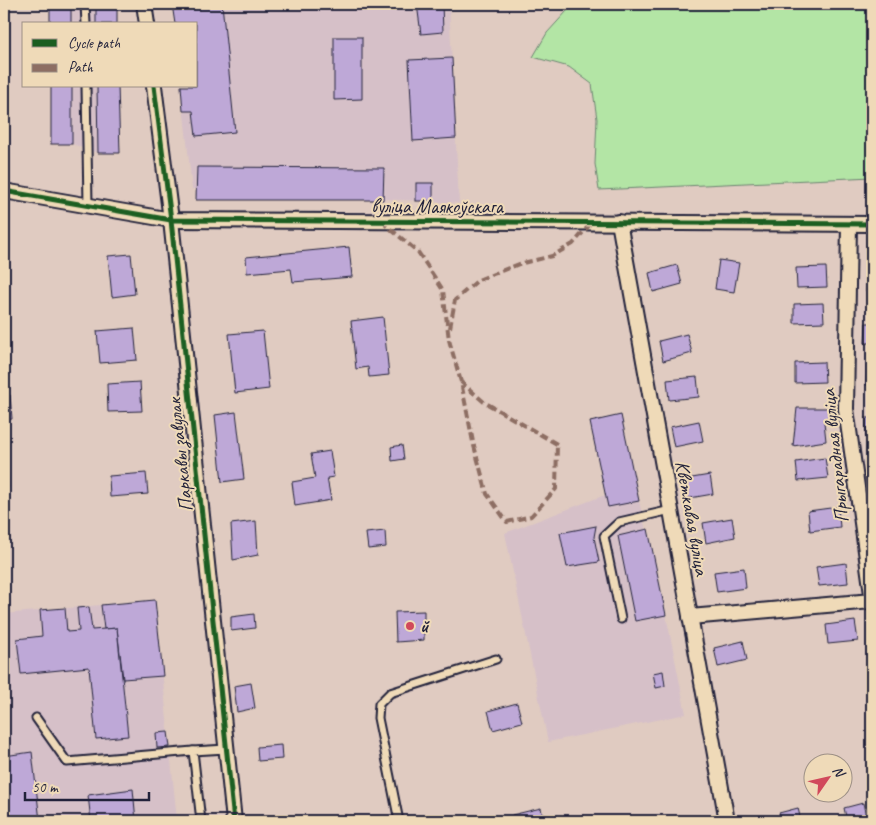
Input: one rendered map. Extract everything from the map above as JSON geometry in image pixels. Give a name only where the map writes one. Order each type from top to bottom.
[{"type":"street","points":[[144,4],[147,22]]},
{"type":"street","name":"Паркавы завулак","points":[[154,88],[171,220],[234,821]]},
{"type":"street","name":"вуліца Маякоўскага","points":[[4,190],[171,220],[872,224]]},
{"type":"street","name":"Кветкавая вуліца","points":[[619,222],[727,821]]},
{"type":"street","name":"Прыгарадная вуліца","points":[[849,224],[846,409],[872,594]]},
{"type":"street","points":[[690,617],[872,600]]},
{"type":"lane","points":[[85,4],[86,22]]},
{"type":"lane","points":[[86,88],[88,206]]},
{"type":"lane","points":[[621,619],[604,536],[619,522],[671,510]]},
{"type":"lane","points":[[399,821],[378,718],[379,704],[390,693],[496,659]]},
{"type":"lane","points":[[36,718],[67,762],[226,749]]},
{"type":"lane","points":[[193,751],[201,821]]},
{"type":"shaded area","points":[[50,4],[117,4],[117,22],[50,22]]},
{"type":"shaded area","points":[[172,4],[449,4],[459,203],[192,189],[181,88],[198,88],[198,22],[175,22]]},
{"type":"shaded area","points":[[51,88],[118,88],[120,153],[98,153],[72,144],[51,144]]},
{"type":"shaded area","points":[[621,415],[686,714],[548,742],[505,533],[605,495],[590,422]]},
{"type":"shaded area","points":[[155,600],[177,821],[4,821],[4,614]]},
{"type":"green space","points":[[572,4],[872,4],[872,177],[599,190],[595,164],[597,119],[592,84],[569,67],[533,57],[547,33]]},
{"type":"building","points":[[50,4],[71,4],[71,22],[50,22]]},
{"type":"building","points":[[96,4],[117,4],[117,22],[96,22]]},
{"type":"building","points":[[172,4],[222,4],[235,132],[196,136],[193,111],[183,111],[181,88],[198,88],[198,22],[175,22]]},
{"type":"building","points":[[417,4],[442,4],[443,32],[421,34]]},
{"type":"building","points":[[334,37],[362,37],[362,99],[334,100]]},
{"type":"building","points":[[452,58],[456,138],[413,141],[409,60]]},
{"type":"building","points":[[51,88],[72,88],[72,144],[51,144]]},
{"type":"building","points":[[97,88],[118,88],[120,153],[98,153]]},
{"type":"building","points":[[197,167],[384,168],[383,200],[196,200]]},
{"type":"building","points":[[416,183],[433,183],[433,201],[416,201]]},
{"type":"building","points":[[349,247],[352,277],[293,282],[291,269],[247,273],[246,257]]},
{"type":"building","points":[[131,254],[135,294],[112,297],[108,256]]},
{"type":"building","points":[[719,260],[739,263],[734,292],[715,289]]},
{"type":"building","points":[[677,265],[682,284],[653,292],[649,273]]},
{"type":"building","points":[[826,267],[827,287],[797,288],[796,268]]},
{"type":"building","points":[[867,273],[872,273],[872,293],[866,292]]},
{"type":"building","points":[[823,303],[824,322],[794,323],[794,304]]},
{"type":"building","points":[[383,317],[389,375],[369,377],[368,367],[356,369],[351,321]]},
{"type":"building","points":[[866,323],[872,323],[872,343],[865,343]]},
{"type":"building","points":[[134,328],[137,360],[100,363],[97,331]]},
{"type":"building","points":[[263,331],[269,389],[235,393],[229,334]]},
{"type":"building","points":[[687,334],[692,353],[663,361],[659,341]]},
{"type":"building","points":[[824,362],[825,382],[795,383],[795,363]]},
{"type":"building","points":[[867,365],[872,365],[872,385],[866,385]]},
{"type":"building","points":[[697,377],[699,397],[669,400],[667,380]]},
{"type":"building","points":[[140,382],[142,411],[108,412],[107,384]]},
{"type":"building","points":[[10,395],[12,419],[4,420],[4,396]]},
{"type":"building","points":[[797,408],[834,408],[835,420],[824,422],[826,441],[793,446]]},
{"type":"building","points":[[236,412],[244,479],[222,482],[215,415]]},
{"type":"building","points":[[621,415],[639,501],[608,507],[590,422]]},
{"type":"building","points":[[866,418],[872,418],[872,438],[866,438]]},
{"type":"building","points":[[699,421],[703,441],[674,447],[670,427]]},
{"type":"building","points":[[402,445],[404,459],[392,461],[391,447]]},
{"type":"building","points":[[330,451],[334,477],[327,478],[331,500],[295,506],[292,482],[315,478],[311,454]]},
{"type":"building","points":[[4,455],[7,455],[8,488],[4,488]]},
{"type":"building","points":[[825,458],[828,478],[798,481],[796,462]]},
{"type":"building","points":[[869,468],[872,468],[872,488],[870,488]]},
{"type":"building","points":[[146,473],[148,494],[110,497],[109,476]]},
{"type":"building","points":[[710,475],[713,494],[684,499],[680,480]]},
{"type":"building","points":[[838,507],[840,527],[810,531],[808,511]]},
{"type":"building","points":[[732,518],[735,537],[706,543],[703,523]]},
{"type":"building","points":[[256,521],[258,555],[233,560],[231,524]]},
{"type":"building","points":[[596,526],[594,537],[599,562],[567,567],[560,533]]},
{"type":"building","points":[[648,529],[666,615],[635,621],[618,536]]},
{"type":"building","points":[[385,531],[386,547],[368,549],[366,533]]},
{"type":"building","points":[[846,563],[848,583],[819,586],[816,567]]},
{"type":"building","points":[[744,568],[746,588],[717,592],[714,572]]},
{"type":"building","points":[[155,600],[163,676],[123,679],[117,628],[104,629],[101,605]]},
{"type":"building","points":[[89,607],[92,630],[117,628],[128,736],[96,739],[89,667],[21,674],[17,639],[42,636],[40,610],[65,608],[67,632],[79,631],[77,608]]},
{"type":"building","name":"й","points":[[424,611],[424,640],[396,642],[395,612]]},
{"type":"building","points":[[254,614],[255,628],[231,631],[231,617]]},
{"type":"building","points":[[855,621],[858,641],[828,644],[826,625]]},
{"type":"building","points":[[743,641],[747,660],[718,667],[714,648]]},
{"type":"building","points":[[663,671],[665,686],[656,688],[653,673]]},
{"type":"building","points":[[251,683],[255,708],[237,712],[234,686]]},
{"type":"building","points":[[517,703],[522,722],[493,730],[488,711]]},
{"type":"building","points":[[168,732],[170,747],[157,748],[156,733]]},
{"type":"building","points":[[281,745],[282,759],[258,761],[257,747]]},
{"type":"building","points":[[32,752],[40,821],[4,821],[4,756]]},
{"type":"building","points":[[133,789],[136,821],[91,821],[88,795]]},
{"type":"building","points":[[863,803],[867,821],[847,821],[844,808]]},
{"type":"building","points":[[541,808],[544,821],[513,821],[512,815]]},
{"type":"building","points":[[798,808],[801,821],[781,821],[779,813]]},
{"type":"building","points":[[482,817],[483,821],[462,821]]},
{"type":"marked path","points":[[381,221],[418,252],[443,290],[449,340],[461,382],[473,442],[487,494],[507,522],[531,516],[556,489],[557,444],[484,402],[461,382]]},
{"type":"marked path","points":[[450,328],[455,300],[478,280],[519,264],[552,256],[573,244],[592,222]]},
{"type":"cycle path","points":[[154,88],[171,220],[234,821]]},
{"type":"cycle path","points":[[4,191],[171,220],[872,224]]},
{"type":"place","name":"й","points":[[410,626]]}]
